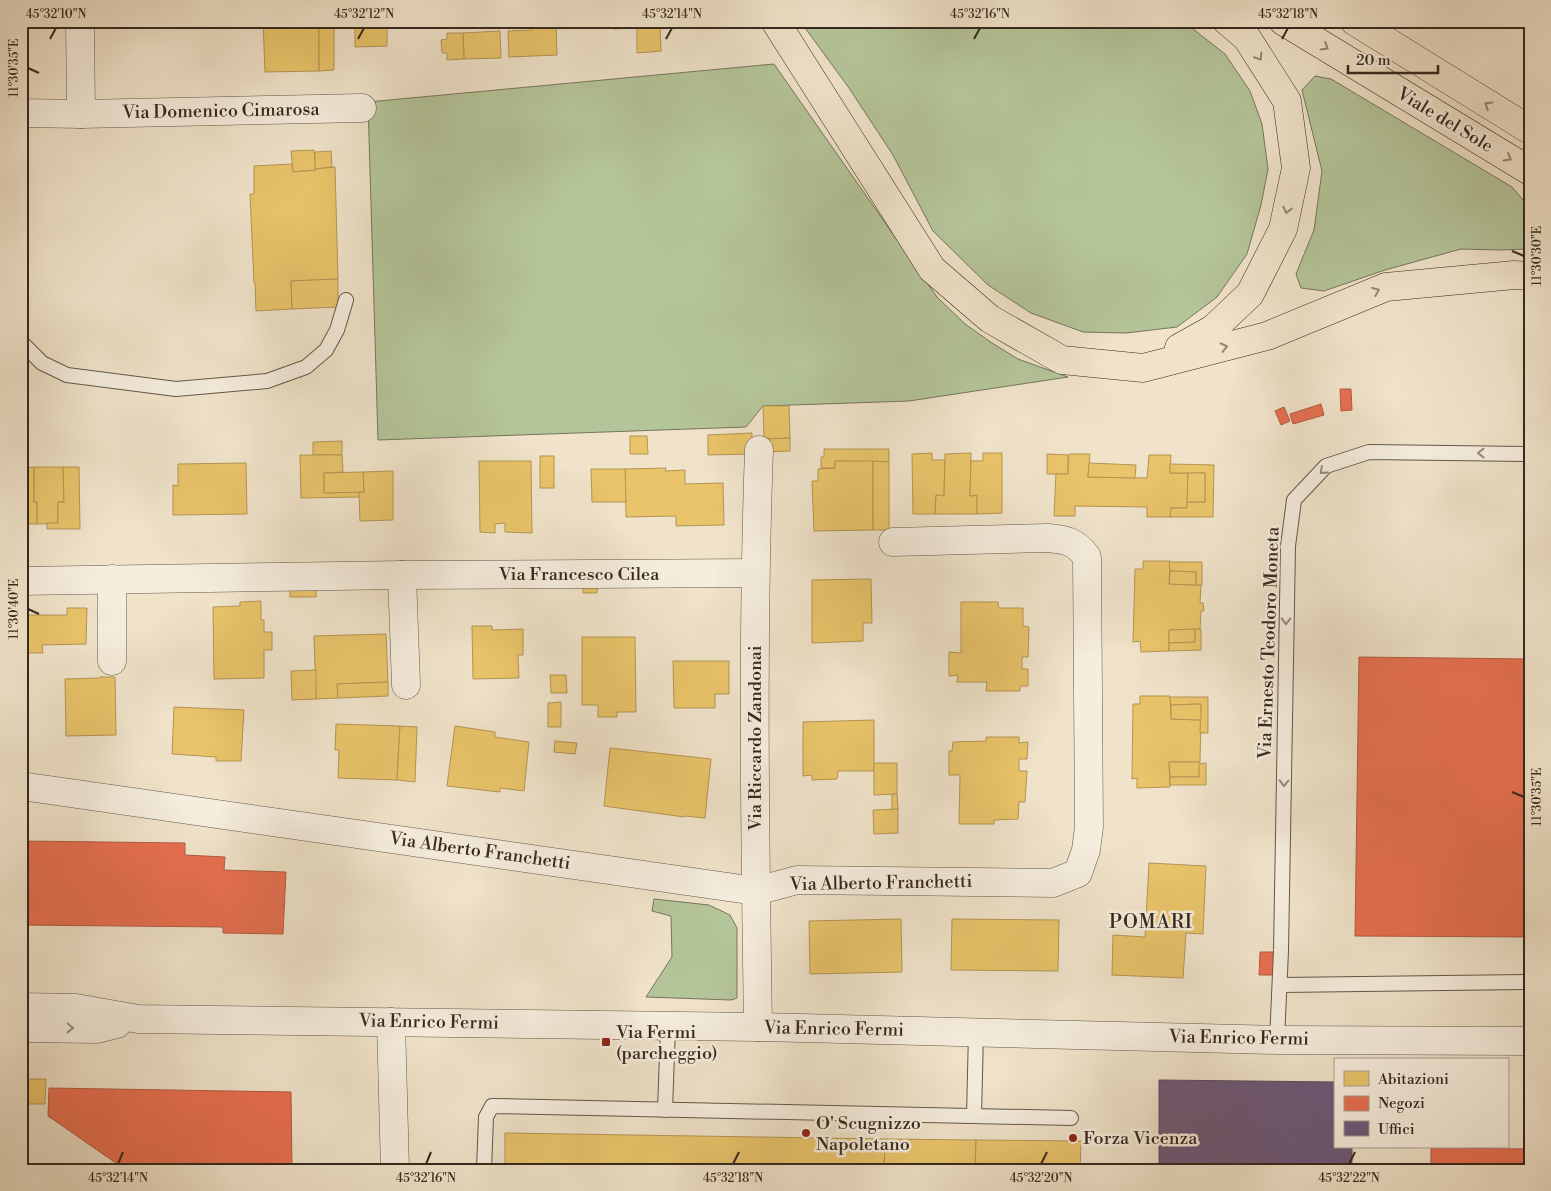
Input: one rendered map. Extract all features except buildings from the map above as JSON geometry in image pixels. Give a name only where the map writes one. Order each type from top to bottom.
[{"type":"highway","points":[[775,21],[932,269],[990,319],[1062,360],[1142,368],[1267,336],[1386,287],[1514,275],[1530,276]]},
{"type":"highway","points":[[1142,368],[1213,329],[1250,294],[1283,229],[1296,168],[1287,101],[1247,38],[1227,21]]},
{"type":"highway","name":"Viale del Sole","points":[[1283,21],[1530,171]]},
{"type":"highway","name":"Viale del Sole","points":[[1354,21],[1530,130]]},
{"type":"street","points":[[80,21],[81,114]]},
{"type":"street","name":"Via Domenico Cimarosa","points":[[21,113],[81,114],[362,108]]},
{"type":"street","name":"Via Riccardo Zandonai","points":[[758,1027],[755,573],[759,450]]},
{"type":"street","name":"Via Alberto Franchetti","points":[[21,786],[756,891],[797,880],[1053,883],[1078,873],[1086,850],[1089,827],[1088,557],[1079,546],[1066,540],[1048,538],[893,542]]},
{"type":"street","name":"Via Francesco Cilea","points":[[21,581],[402,575],[755,573]]},
{"type":"street","points":[[402,575],[406,685]]},
{"type":"street","points":[[112,579],[112,662]]},
{"type":"street","name":"Via Enrico Fermi","points":[[21,1007],[76,1008],[138,1019],[758,1027],[1277,1040],[1530,1041]]},
{"type":"street","name":"Via Enrico Fermi","points":[[21,1028],[96,1029],[138,1019]]},
{"type":"street","points":[[391,1022],[395,1170]]},
{"type":"lane","points":[[21,342],[42,363],[67,374],[176,389],[267,380],[306,367],[326,350],[337,330],[346,300]]},
{"type":"lane","name":"Via Ernesto Teodoro Moneta","points":[[1277,1040],[1280,985],[1288,546],[1294,500],[1326,466],[1369,452],[1530,454]]},
{"type":"lane","points":[[1280,985],[1530,982]]},
{"type":"lane","points":[[665,1110],[668,1026]]},
{"type":"lane","points":[[974,1116],[976,1032]]},
{"type":"lane","points":[[484,1170],[486,1117],[492,1106],[1071,1118]]},
{"type":"green space","points":[[800,21],[1183,21],[1225,54],[1250,91],[1262,124],[1268,169],[1261,205],[1247,254],[1217,297],[1177,327],[1126,333],[1083,332],[1031,313],[988,285],[933,231],[893,155],[849,88]]},
{"type":"green space","points":[[774,64],[937,297],[965,324],[1018,359],[1068,377],[909,401],[763,406],[746,427],[378,440],[368,102]]},
{"type":"green space","points":[[1315,76],[1331,79],[1512,187],[1530,208],[1530,246],[1526,249],[1461,249],[1385,270],[1324,291],[1301,288],[1296,274],[1314,230],[1322,171],[1302,90]]},
{"type":"green space","points":[[654,899],[709,905],[730,915],[737,928],[737,998],[731,1000],[646,997],[672,957],[671,916],[652,911]]},
{"type":"place","name":"Via Fermi (parcheggio)","points":[[606,1042]]},
{"type":"place","name":"O' Scugnizzo Napoletano","points":[[806,1133]]},
{"type":"place","name":"Forza Vicenza","points":[[1073,1138]]},
{"type":"district","name":"POMARI","points":[[1151,922]]}]
